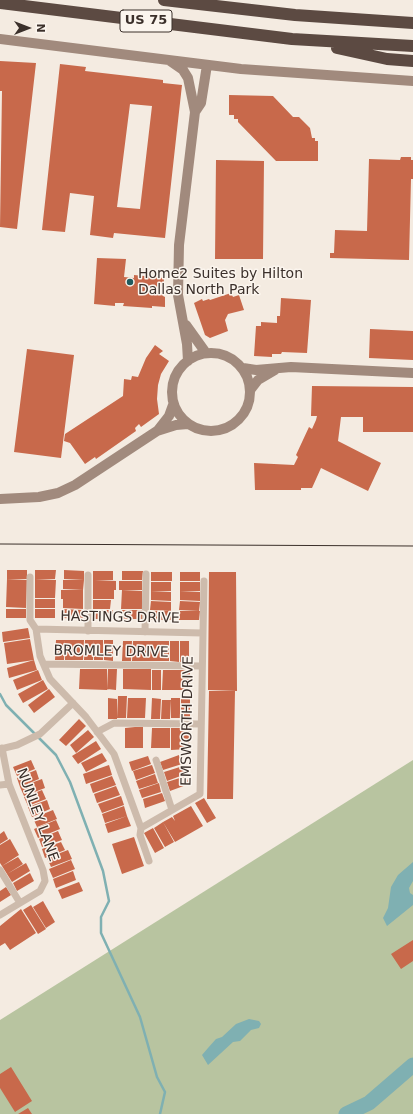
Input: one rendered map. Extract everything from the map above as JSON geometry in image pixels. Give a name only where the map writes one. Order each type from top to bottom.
[{"type":"highway","name":"US 75","points":[[164,0],[311,17],[413,23]]},
{"type":"highway","name":"US 75","points":[[0,3],[292,39],[413,46]]},
{"type":"highway","points":[[292,39],[387,59],[413,61]]},
{"type":"street","points":[[0,39],[292,74],[413,81]]},
{"type":"street","points":[[170,60],[183,70],[188,78],[195,112],[179,245],[178,295],[187,344],[188,361]]},
{"type":"street","points":[[195,112],[201,103],[207,65]]},
{"type":"street","points":[[182,318],[191,334],[206,353]]},
{"type":"street","points":[[157,431],[169,416],[173,405],[173,383],[178,372],[188,361],[206,353],[217,353],[227,356],[242,368],[251,389],[249,404],[244,415],[230,427],[213,432],[201,430],[188,424],[177,413],[173,405]]},
{"type":"street","points":[[242,368],[256,370],[279,368],[413,373]]},
{"type":"street","points":[[251,389],[262,377],[279,368]]},
{"type":"street","points":[[0,499],[39,498],[68,489],[157,431],[176,424],[188,424]]},
{"type":"street","points":[[145,632],[146,574]]},
{"type":"street","points":[[88,575],[88,630]]},
{"type":"street","points":[[30,577],[30,620],[36,629],[40,656],[50,679],[73,703],[114,754],[141,828],[140,835],[148,861]]},
{"type":"street","name":"EMSWORTH DRIVE","points":[[141,828],[200,794],[204,581]]},
{"type":"street","name":"HASTINGS DRIVE","points":[[36,629],[202,633]]},
{"type":"street","name":"BROMLEY DRIVE","points":[[44,664],[202,666]]},
{"type":"street","points":[[1,748],[18,745],[47,729],[73,703]]},
{"type":"street","points":[[97,732],[114,723],[201,724]]},
{"type":"street","name":"NUNLEY LANE","points":[[0,915],[40,891],[45,881],[43,870],[9,784],[1,748]]},
{"type":"street","points":[[156,760],[172,810]]},
{"type":"street","points":[[0,785],[9,784]]},
{"type":"street","points":[[0,870],[20,903]]},
{"type":"green space","points":[[413,760],[413,1114],[0,1114],[0,1020]]},
{"type":"water","points":[[413,862],[413,881],[409,888],[410,893],[413,895],[413,905],[387,926],[383,918],[388,908],[391,887],[398,875]]},
{"type":"water","points":[[249,1019],[259,1021],[261,1024],[259,1028],[251,1030],[240,1041],[233,1042],[208,1065],[202,1055],[216,1039],[222,1037],[236,1024]]},
{"type":"building","points":[[0,61],[36,63],[17,229],[0,227],[2,91],[0,91]]},
{"type":"building","points":[[60,64],[86,67],[85,71],[163,80],[163,83],[182,85],[165,238],[114,233],[113,238],[90,235],[94,196],[70,193],[65,232],[42,230]],"holes":[[[130,104],[152,106],[140,209],[117,207]]]},
{"type":"building","points":[[229,95],[273,96],[293,117],[299,117],[310,128],[312,138],[315,138],[315,141],[318,141],[318,161],[276,161],[238,122],[238,119],[234,119],[234,115],[229,115]]},
{"type":"building","points":[[401,157],[411,157],[411,160],[413,160],[413,179],[411,179],[409,260],[330,258],[330,253],[334,253],[335,230],[367,231],[369,159],[400,160]]},
{"type":"building","points":[[216,160],[264,161],[263,259],[215,259]]},
{"type":"building","name":"Home2 Suites by Hilton Dallas North Park","points":[[97,258],[126,259],[124,277],[134,278],[134,275],[164,278],[163,296],[165,297],[165,307],[152,306],[152,308],[123,306],[124,303],[115,303],[115,306],[94,304]]},
{"type":"building","points":[[231,293],[233,297],[239,295],[244,310],[228,314],[225,320],[228,331],[210,338],[205,335],[194,303],[202,299],[203,301],[210,300]]},
{"type":"building","points":[[281,298],[311,300],[307,353],[282,352],[281,354],[272,354],[272,357],[254,356],[256,326],[261,326],[261,322],[277,323],[277,316],[280,316]]},
{"type":"building","points":[[370,329],[413,331],[413,360],[369,358]]},
{"type":"building","points":[[155,345],[163,351],[159,354],[169,361],[161,374],[158,385],[157,399],[159,414],[141,427],[139,424],[135,428],[136,431],[96,459],[95,457],[85,464],[70,443],[64,441],[65,434],[123,396],[124,379],[131,380],[132,376],[138,377],[146,358]]},
{"type":"building","points":[[27,349],[74,355],[61,458],[14,452]]},
{"type":"building","points":[[312,386],[413,387],[413,432],[363,432],[363,417],[341,417],[338,441],[381,463],[368,491],[321,468],[312,488],[301,488],[301,490],[255,490],[254,463],[294,465],[298,457],[296,455],[309,427],[312,429],[317,416],[311,416]]},
{"type":"building","points":[[7,570],[27,570],[27,579],[7,579]]},
{"type":"building","points":[[35,570],[56,570],[55,579],[35,579]]},
{"type":"building","points":[[64,570],[84,571],[84,580],[64,579]]},
{"type":"building","points":[[93,571],[113,571],[113,580],[95,580],[116,581],[114,599],[93,599]]},
{"type":"building","points":[[122,571],[143,571],[142,580],[122,580]]},
{"type":"building","points":[[151,572],[172,572],[172,581],[151,581]]},
{"type":"building","points":[[180,572],[200,572],[200,581],[180,581]]},
{"type":"building","points":[[209,572],[236,572],[237,691],[208,690]]},
{"type":"building","points":[[7,579],[27,580],[26,608],[6,607]]},
{"type":"building","points":[[35,579],[56,580],[55,598],[35,598]]},
{"type":"building","points":[[63,580],[84,580],[83,590],[63,589]]},
{"type":"building","points":[[119,581],[142,581],[142,590],[119,590]]},
{"type":"building","points":[[151,582],[171,582],[171,591],[151,591]]},
{"type":"building","points":[[180,582],[200,582],[200,591],[180,591]]},
{"type":"building","points":[[61,590],[83,590],[83,609],[63,608]]},
{"type":"building","points":[[122,590],[142,591],[142,609],[121,609]]},
{"type":"building","points":[[151,591],[171,592],[171,601],[151,600]]},
{"type":"building","points":[[180,591],[200,592],[200,601],[180,600]]},
{"type":"building","points":[[35,599],[55,599],[55,608],[35,608]]},
{"type":"building","points":[[93,600],[111,600],[110,609],[93,609]]},
{"type":"building","points":[[151,601],[171,602],[171,611],[150,610]]},
{"type":"building","points":[[180,601],[200,602],[199,611],[179,610]]},
{"type":"building","points":[[6,609],[26,609],[26,618],[6,618]]},
{"type":"building","points":[[35,609],[55,609],[55,618],[35,618]]},
{"type":"building","points":[[63,609],[83,610],[83,619],[63,618]]},
{"type":"building","points":[[93,610],[113,610],[113,619],[93,619]]},
{"type":"building","points":[[122,610],[142,610],[142,619],[121,619]]},
{"type":"building","points":[[151,611],[171,611],[171,620],[150,620]]},
{"type":"building","points":[[180,611],[200,611],[199,620],[179,620]]},
{"type":"building","points":[[28,628],[30,638],[3,642],[2,632]]},
{"type":"building","points":[[30,639],[34,660],[7,664],[4,643]]},
{"type":"building","points":[[56,640],[65,640],[64,660],[55,660]]},
{"type":"building","points":[[65,640],[84,640],[83,660],[65,660]]},
{"type":"building","points":[[85,640],[94,640],[93,660],[84,660]]},
{"type":"building","points":[[94,640],[103,640],[103,660],[94,660]]},
{"type":"building","points":[[104,640],[113,640],[113,661],[104,660]]},
{"type":"building","points":[[123,641],[132,641],[131,661],[122,661]]},
{"type":"building","points":[[133,641],[169,641],[169,661],[132,661]]},
{"type":"building","points":[[170,641],[179,641],[179,662],[170,661]]},
{"type":"building","points":[[180,641],[189,641],[189,662],[180,662]]},
{"type":"building","points":[[34,660],[37,670],[9,678],[7,668]]},
{"type":"building","points":[[80,669],[107,669],[107,690],[79,689]]},
{"type":"building","points":[[108,669],[117,669],[116,690],[107,689]]},
{"type":"building","points":[[123,669],[151,669],[151,690],[123,689]]},
{"type":"building","points":[[38,670],[42,680],[17,690],[13,680]]},
{"type":"building","points":[[152,670],[161,670],[161,690],[152,690]]},
{"type":"building","points":[[163,670],[190,670],[190,690],[162,690]]},
{"type":"building","points":[[43,680],[48,689],[23,703],[18,694]]},
{"type":"building","points":[[49,689],[55,697],[34,713],[28,705]]},
{"type":"building","points":[[209,691],[235,691],[233,799],[207,799]]},
{"type":"building","points":[[118,696],[127,696],[126,718],[117,718]]},
{"type":"building","points":[[108,698],[117,699],[117,719],[108,719]]},
{"type":"building","points":[[128,698],[146,698],[145,718],[127,718]]},
{"type":"building","points":[[152,698],[161,699],[160,719],[151,719]]},
{"type":"building","points":[[171,698],[180,698],[180,718],[171,718]]},
{"type":"building","points":[[181,698],[190,698],[190,718],[181,718]]},
{"type":"building","points":[[162,700],[171,700],[170,719],[161,719]]},
{"type":"building","points":[[79,719],[86,726],[66,746],[59,740]]},
{"type":"building","points":[[143,727],[143,748],[125,748],[125,728]]},
{"type":"building","points":[[152,728],[170,728],[170,748],[151,748]]},
{"type":"building","points":[[171,728],[190,728],[189,749],[171,750]]},
{"type":"building","points":[[88,730],[94,737],[76,753],[70,745]]},
{"type":"building","points":[[96,741],[101,749],[78,764],[72,756]]},
{"type":"building","points":[[102,753],[107,761],[86,772],[81,763]]},
{"type":"building","points":[[179,755],[182,764],[163,770],[160,762]]},
{"type":"building","points":[[148,756],[151,764],[132,771],[129,762]]},
{"type":"building","points":[[31,760],[35,769],[17,776],[13,767]]},
{"type":"building","points":[[109,765],[112,775],[86,784],[83,774]]},
{"type":"building","points":[[152,765],[155,773],[136,780],[133,771]]},
{"type":"building","points":[[183,766],[186,774],[167,781],[164,772]]},
{"type":"building","points":[[36,770],[39,779],[20,787],[17,778]]},
{"type":"building","points":[[155,774],[158,783],[139,789],[136,781]]},
{"type":"building","points":[[112,776],[116,785],[93,793],[90,784]]},
{"type":"building","points":[[186,776],[189,784],[170,791],[167,782]]},
{"type":"building","points":[[42,779],[45,788],[24,796],[20,787]]},
{"type":"building","points":[[159,783],[161,792],[142,798],[139,790]]},
{"type":"building","points":[[116,786],[120,795],[97,803],[94,794]]},
{"type":"building","points":[[42,790],[46,799],[28,806],[24,797]]},
{"type":"building","points":[[162,793],[165,801],[145,808],[143,799]]},
{"type":"building","points":[[121,796],[124,805],[102,813],[98,804]]},
{"type":"building","points":[[204,798],[216,818],[207,823],[195,803]]},
{"type":"building","points":[[47,800],[50,809],[32,817],[28,807]]},
{"type":"building","points":[[124,806],[127,816],[105,823],[102,814]]},
{"type":"building","points":[[191,806],[203,826],[175,842],[163,822],[172,817],[175,821],[173,816]]},
{"type":"building","points":[[53,810],[57,819],[37,827],[33,818]]},
{"type":"building","points":[[127,816],[131,826],[108,833],[105,824]]},
{"type":"building","points":[[56,820],[60,829],[38,838],[34,829]]},
{"type":"building","points":[[163,822],[174,842],[165,847],[154,828]]},
{"type":"building","points":[[153,828],[164,848],[155,853],[144,833]]},
{"type":"building","points":[[4,831],[8,839],[0,844],[0,834]]},
{"type":"building","points":[[58,831],[62,840],[42,847],[39,839]]},
{"type":"building","points":[[134,837],[144,866],[122,874],[112,844]]},
{"type":"building","points":[[10,839],[19,855],[2,866],[0,863],[0,845]]},
{"type":"building","points":[[61,842],[65,850],[45,858],[42,849]]},
{"type":"building","points":[[68,850],[72,859],[51,867],[47,858]]},
{"type":"building","points":[[18,857],[23,864],[7,874],[2,866]]},
{"type":"building","points":[[71,860],[75,869],[53,878],[49,869]]},
{"type":"building","points":[[26,863],[30,871],[12,882],[7,874]]},
{"type":"building","points":[[73,871],[76,880],[56,888],[53,879]]},
{"type":"building","points":[[30,873],[34,881],[17,891],[13,883]]},
{"type":"building","points":[[79,882],[83,891],[62,899],[58,890]]},
{"type":"building","points":[[6,887],[11,895],[0,902],[0,891]]},
{"type":"building","points":[[43,901],[55,922],[46,928],[33,907]]},
{"type":"building","points":[[31,905],[46,929],[38,934],[23,910]]},
{"type":"building","points":[[21,909],[36,933],[10,950],[5,943],[0,946],[0,926]]},
{"type":"building","points":[[413,940],[413,961],[401,969],[391,954]]},
{"type":"building","points":[[11,1067],[32,1101],[15,1112],[0,1088],[0,1074]]},
{"type":"building","points":[[28,1108],[32,1114],[18,1114]]},
{"type":"waterway","points":[[0,694],[6,705],[56,755],[70,782],[103,871],[109,901],[101,917],[101,933],[140,1017],[157,1077],[165,1092],[160,1114]]},
{"type":"waterway","points":[[346,1114],[369,1103],[413,1065]]},
{"type":"tram line","points":[[0,544],[413,546]]},
{"type":"place","name":"Home2 Suites by Hilton Dallas North Park","points":[[130,282]]}]
